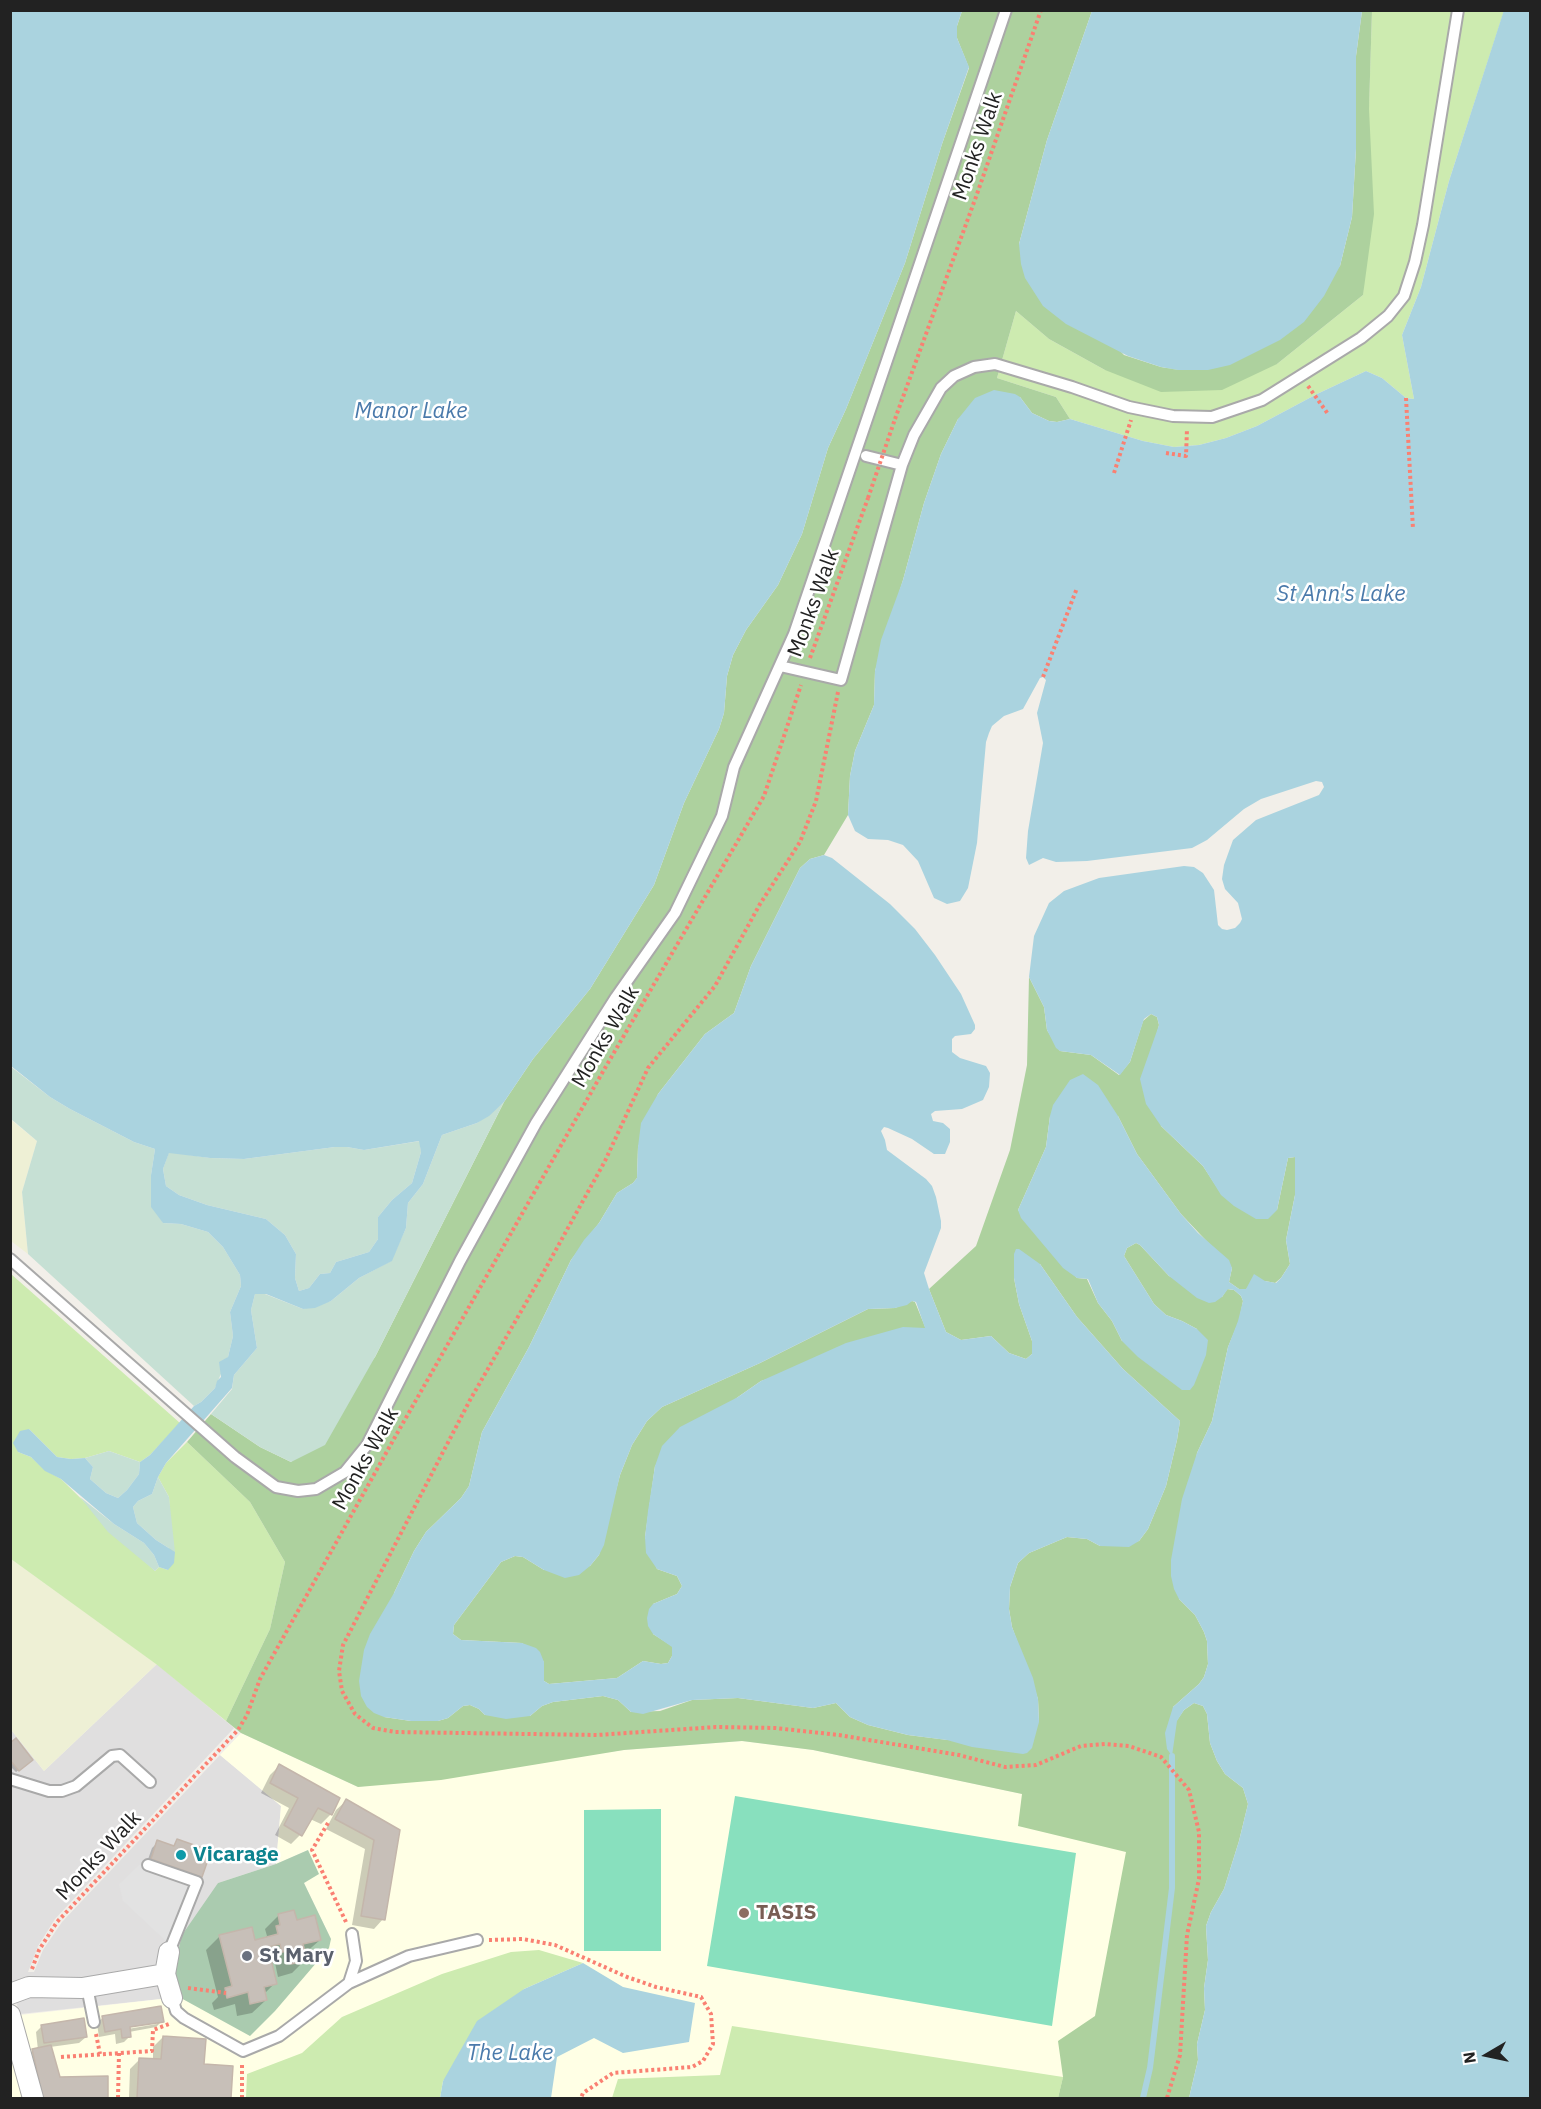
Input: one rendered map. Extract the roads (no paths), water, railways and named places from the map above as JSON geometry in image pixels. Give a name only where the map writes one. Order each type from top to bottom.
[{"type":"street","points":[[10,1994],[29,1987],[168,1986],[170,1952]]},
{"type":"street","points":[[10,2015],[33,2098]]},
{"type":"lane","points":[[10,1259],[235,1456],[276,1487],[298,1491],[316,1489],[345,1472],[367,1445],[460,1262],[536,1123],[616,997],[675,913],[722,816],[734,766],[795,634],[1006,10]]},
{"type":"lane","points":[[780,666],[841,680],[902,465],[914,435],[942,388],[954,376],[974,367],[995,364],[1135,408],[1173,416],[1212,417],[1262,400],[1360,338],[1388,316],[1404,296],[1424,225],[1458,10]]},
{"type":"lane","points":[[866,456],[902,465]]},
{"type":"lane","points":[[10,1779],[49,1791],[62,1791],[76,1786],[112,1756],[120,1755],[150,1782]]},
{"type":"lane","points":[[148,1865],[197,1882],[170,1952]]},
{"type":"lane","points":[[349,1983],[356,1961],[352,1934]]},
{"type":"lane","points":[[168,1986],[176,2011],[184,2018],[243,2051],[279,2036],[349,1983],[409,1956],[477,1940]]},
{"type":"lane","points":[[87,1987],[94,2022]]},
{"type":"water","name":"St Ann's Lake","points":[[1504,10],[1530,11],[1530,2098],[1189,2098],[1198,2060],[1197,2044],[1205,2010],[1204,1988],[1208,1960],[1206,1926],[1224,1889],[1248,1804],[1243,1788],[1225,1774],[1217,1761],[1210,1743],[1207,1714],[1203,1706],[1194,1703],[1184,1710],[1177,1721],[1172,1756],[1167,1749],[1165,1733],[1173,1707],[1199,1684],[1208,1664],[1207,1641],[1204,1632],[1195,1615],[1179,1599],[1174,1589],[1171,1560],[1182,1499],[1197,1453],[1212,1421],[1228,1347],[1243,1301],[1234,1290],[1228,1289],[1215,1302],[1209,1303],[1197,1298],[1169,1276],[1140,1245],[1136,1243],[1127,1248],[1124,1256],[1154,1304],[1166,1315],[1197,1329],[1208,1340],[1206,1355],[1194,1385],[1190,1390],[1182,1390],[1138,1357],[1122,1341],[1112,1321],[1098,1303],[1088,1279],[1077,1278],[1063,1268],[1021,1218],[1018,1210],[1046,1147],[1053,1105],[1070,1080],[1083,1074],[1098,1085],[1118,1116],[1137,1154],[1181,1214],[1198,1233],[1229,1260],[1232,1268],[1229,1282],[1239,1289],[1246,1289],[1254,1274],[1265,1281],[1276,1283],[1290,1264],[1286,1240],[1295,1195],[1295,1157],[1288,1158],[1277,1210],[1268,1219],[1256,1219],[1234,1206],[1221,1195],[1203,1166],[1161,1126],[1146,1104],[1140,1079],[1159,1025],[1157,1017],[1151,1014],[1144,1019],[1130,1062],[1120,1075],[1091,1055],[1060,1051],[1056,1048],[1047,1030],[1044,1007],[1029,977],[1034,936],[1049,903],[1064,891],[1099,878],[1184,866],[1194,867],[1203,873],[1214,890],[1218,925],[1227,930],[1235,928],[1242,919],[1238,903],[1225,889],[1222,879],[1224,865],[1233,840],[1256,820],[1319,795],[1324,787],[1322,782],[1316,781],[1261,799],[1244,809],[1207,840],[1192,848],[1087,861],[1056,862],[1043,858],[1029,865],[1026,858],[1028,831],[1043,743],[1037,713],[1046,680],[1043,677],[1040,678],[1023,709],[1004,716],[992,726],[989,733],[986,742],[977,843],[968,888],[960,901],[947,904],[934,898],[918,861],[903,845],[888,840],[868,839],[855,831],[848,815],[850,776],[855,751],[874,705],[875,671],[881,640],[903,580],[924,503],[941,454],[958,419],[975,398],[994,390],[1015,394],[1032,413],[1049,421],[1070,419],[1143,441],[1174,447],[1199,445],[1257,426],[1366,371],[1382,378],[1406,398],[1414,399],[1402,335],[1421,287],[1449,181]]},
{"type":"water","name":"Manor Lake","points":[[10,11],[962,11],[957,26],[957,38],[969,67],[905,263],[828,448],[802,534],[778,585],[746,630],[733,655],[727,676],[724,713],[719,729],[684,803],[654,885],[590,989],[533,1059],[504,1102],[489,1116],[477,1123],[442,1135],[423,1184],[408,1203],[406,1228],[392,1261],[359,1278],[331,1301],[315,1308],[303,1309],[266,1294],[255,1294],[251,1310],[257,1348],[234,1375],[232,1388],[166,1463],[152,1494],[138,1501],[133,1507],[137,1523],[156,1540],[175,1552],[174,1563],[168,1570],[159,1567],[154,1555],[144,1543],[114,1524],[61,1479],[45,1471],[31,1457],[18,1452],[13,1443],[20,1431],[29,1429],[57,1457],[85,1458],[93,1467],[90,1479],[106,1493],[118,1498],[139,1474],[140,1462],[150,1455],[194,1406],[215,1388],[221,1377],[219,1362],[228,1357],[233,1336],[230,1312],[241,1286],[240,1275],[223,1247],[208,1232],[181,1224],[163,1223],[151,1207],[151,1175],[155,1149],[134,1142],[70,1109],[50,1097],[11,1066]],"holes":[[[419,1141],[421,1152],[412,1183],[392,1200],[378,1217],[378,1239],[369,1252],[336,1262],[330,1273],[320,1274],[309,1288],[299,1291],[295,1278],[296,1254],[285,1235],[266,1219],[207,1205],[179,1195],[166,1186],[163,1169],[169,1153],[244,1159],[335,1147],[364,1150]]]},
{"type":"water","points":[[1092,11],[1362,11],[1356,56],[1356,149],[1352,217],[1340,266],[1324,296],[1304,322],[1280,340],[1230,365],[1208,370],[1178,370],[1128,356],[1066,324],[1043,306],[1025,278],[1019,244],[1047,140]]},
{"type":"water","points":[[824,855],[832,858],[890,904],[915,929],[961,994],[975,1025],[971,1034],[955,1036],[952,1039],[952,1052],[960,1058],[986,1066],[990,1073],[989,1087],[983,1100],[962,1109],[935,1111],[931,1114],[933,1121],[943,1123],[950,1129],[950,1142],[945,1154],[934,1154],[912,1139],[888,1128],[884,1127],[881,1131],[887,1150],[926,1179],[932,1186],[936,1197],[941,1228],[924,1273],[946,1332],[961,1340],[991,1336],[1009,1353],[1026,1359],[1032,1354],[1032,1341],[1019,1304],[1014,1278],[1016,1249],[1040,1264],[1077,1317],[1123,1369],[1180,1421],[1166,1486],[1148,1529],[1139,1541],[1129,1547],[1100,1546],[1087,1539],[1067,1537],[1029,1553],[1018,1563],[1010,1587],[1009,1609],[1012,1627],[1033,1678],[1038,1699],[1039,1722],[1032,1748],[1023,1754],[972,1747],[868,1725],[850,1717],[836,1703],[813,1708],[738,1698],[692,1700],[643,1714],[631,1712],[618,1700],[603,1696],[553,1702],[542,1706],[530,1716],[506,1719],[485,1715],[470,1705],[463,1706],[448,1718],[438,1721],[411,1721],[374,1713],[367,1707],[361,1696],[359,1681],[364,1650],[370,1634],[426,1532],[461,1498],[469,1486],[482,1432],[529,1347],[571,1260],[599,1223],[617,1193],[637,1178],[641,1123],[658,1094],[705,1034],[734,1013],[751,966],[800,868],[810,859]],"holes":[[[912,1301],[916,1302],[925,1328],[903,1327],[846,1343],[761,1381],[738,1397],[680,1427],[662,1446],[655,1466],[648,1511],[646,1553],[657,1569],[677,1576],[682,1586],[677,1594],[653,1604],[647,1618],[648,1626],[653,1634],[672,1647],[672,1656],[668,1663],[643,1661],[617,1678],[549,1684],[544,1681],[544,1662],[536,1648],[522,1643],[461,1640],[453,1634],[454,1625],[501,1562],[515,1556],[523,1557],[544,1570],[565,1578],[579,1575],[590,1566],[604,1545],[620,1475],[632,1445],[647,1421],[662,1407],[760,1363],[868,1309],[895,1308]]]},
{"type":"water","name":"The Lake","points":[[583,1963],[623,1987],[695,2003],[689,2042],[623,2053],[594,2038],[557,2057],[551,2098],[440,2098],[443,2081],[477,2021],[524,1989]]},
{"type":"waterway","points":[[1143,2098],[1150,2068],[1172,1888],[1172,1756]]},
{"type":"place","name":"Vicarage","points":[[181,1855]]},
{"type":"place","name":"TASIS","points":[[744,1913]]},
{"type":"place","name":"St Mary","points":[[247,1956]]}]
